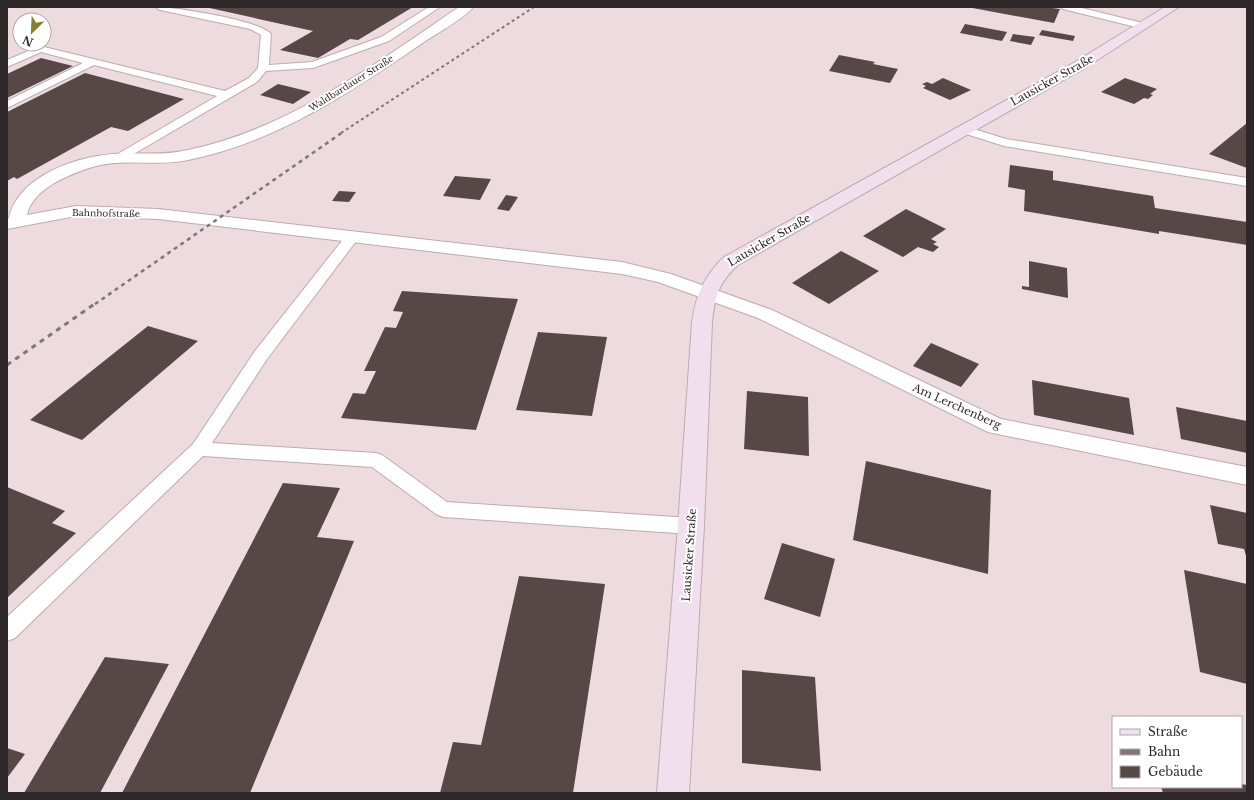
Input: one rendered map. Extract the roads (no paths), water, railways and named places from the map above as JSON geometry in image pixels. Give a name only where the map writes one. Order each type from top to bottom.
[{"type":"main road","name":"Lausicker Straße","points":[[673,793],[691,526],[702,322],[707,292],[720,270],[731,261],[1099,54],[1173,7]]},
{"type":"street","name":"Waldbardauer Straße","points":[[12,222],[27,196],[38,187],[64,172],[92,161],[120,158],[187,156],[227,147],[264,133],[323,102],[467,7]]},
{"type":"street","name":"Bahnhofstraße","points":[[12,222],[76,211],[158,214],[353,236]]},
{"type":"street","name":"Am Lerchenberg","points":[[353,236],[622,268],[664,278],[707,292],[765,314],[996,426],[1247,476]]},
{"type":"lane","points":[[120,158],[253,80],[263,68],[266,34],[253,27],[160,7]]},
{"type":"lane","points":[[263,68],[313,65],[385,39],[435,7]]},
{"type":"lane","points":[[1066,7],[1144,26]]},
{"type":"lane","points":[[7,64],[40,49],[227,95]]},
{"type":"lane","points":[[7,105],[93,62]]},
{"type":"lane","points":[[964,130],[1004,142],[1247,182]]},
{"type":"lane","points":[[7,631],[199,449],[261,355],[353,236]]},
{"type":"lane","points":[[199,449],[376,460],[443,509],[691,526]]},
{"type":"railway","points":[[341,133],[534,7]]},
{"type":"railway","points":[[95,304],[343,132]]},
{"type":"railway","points":[[7,365],[96,303]]}]
